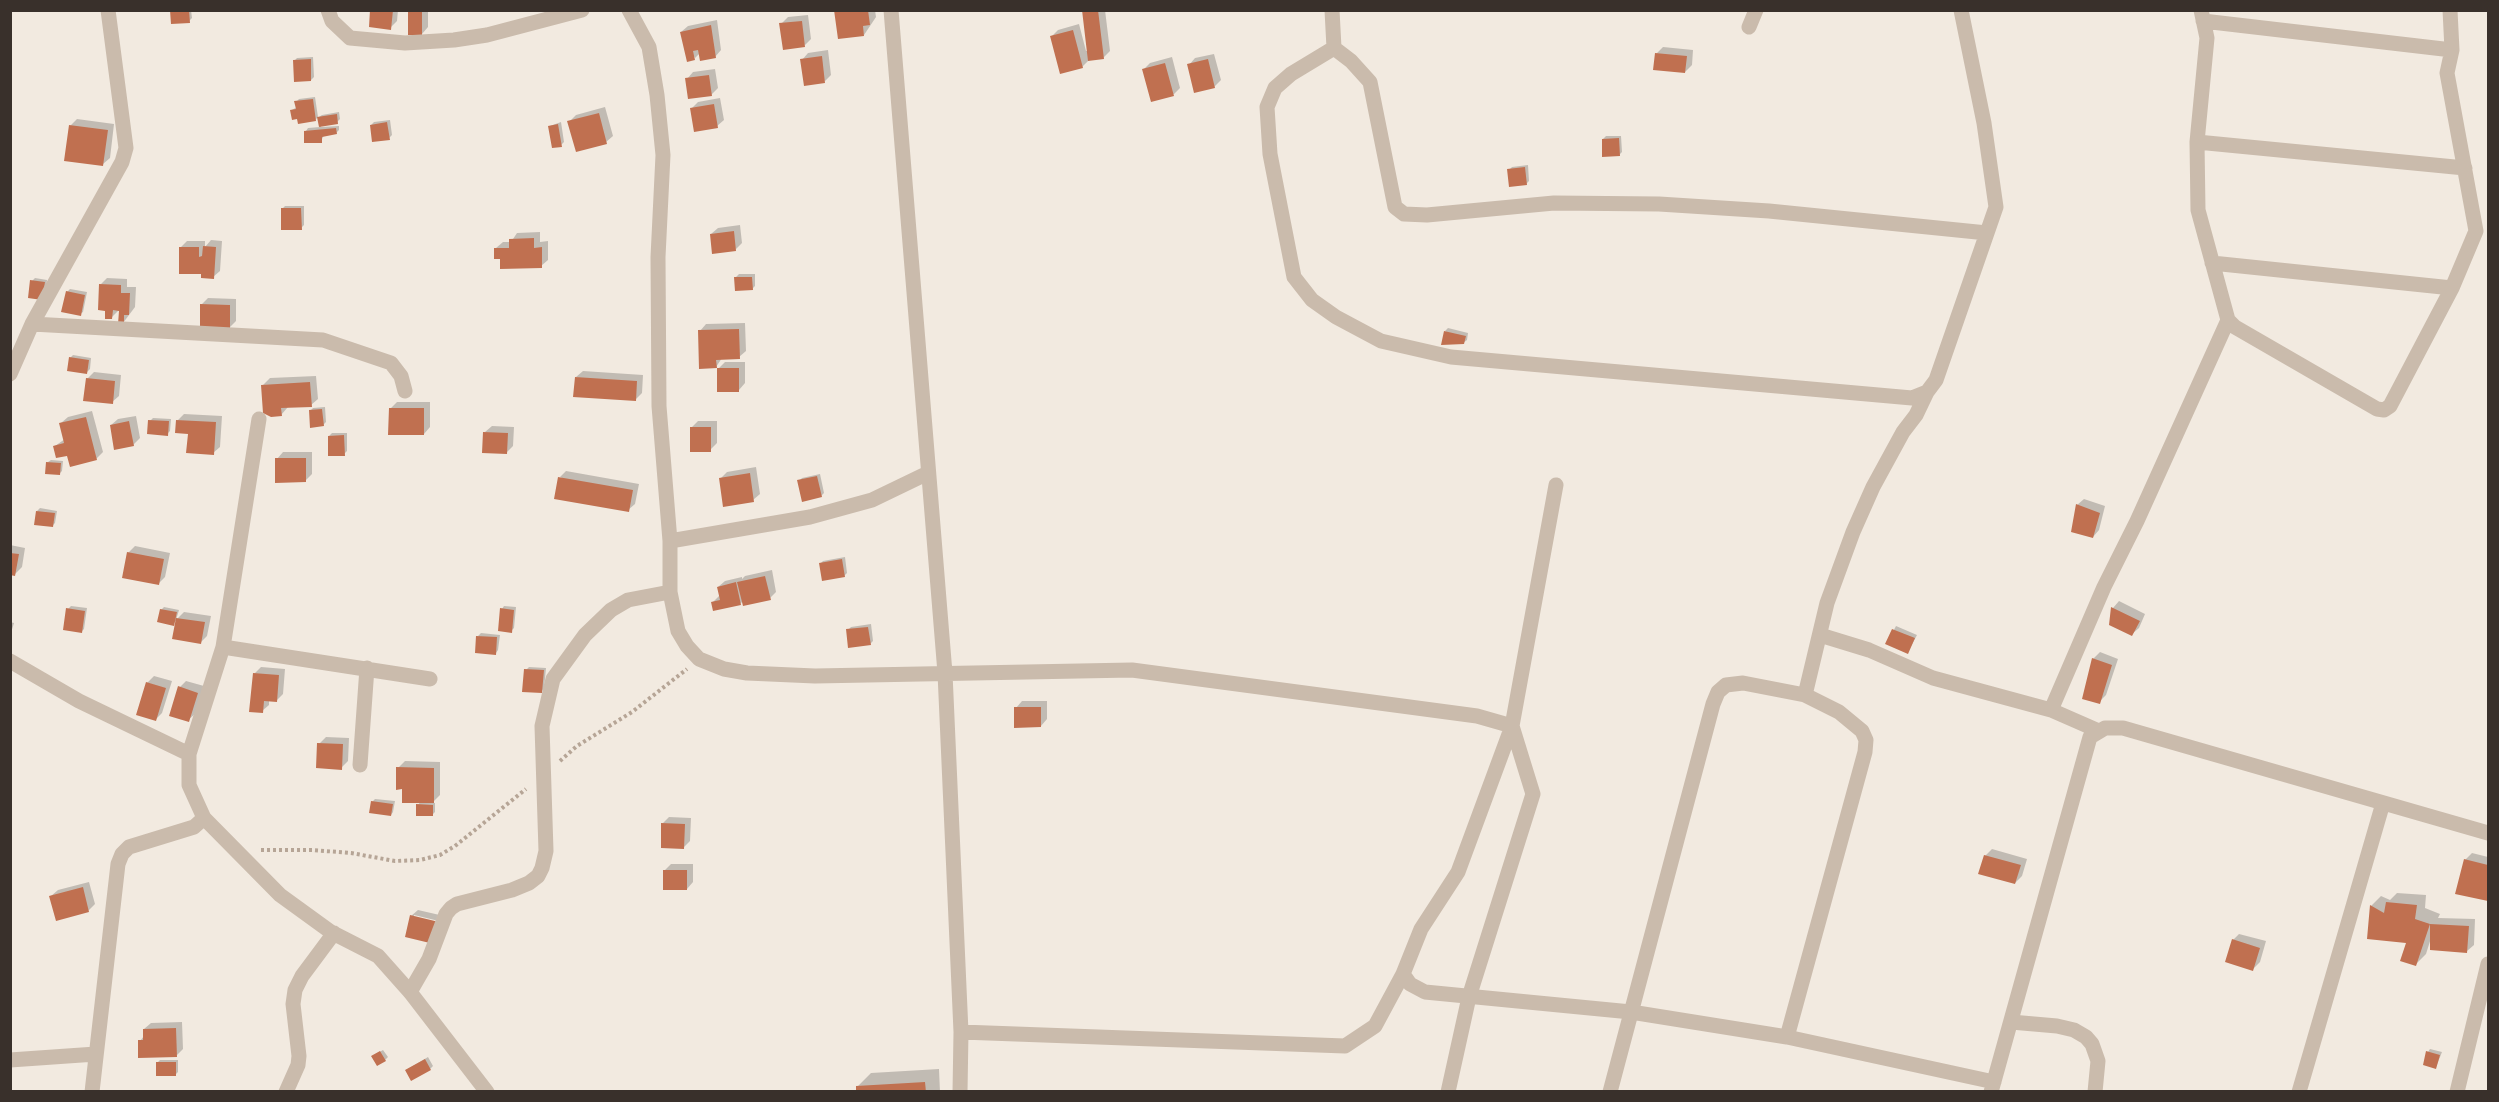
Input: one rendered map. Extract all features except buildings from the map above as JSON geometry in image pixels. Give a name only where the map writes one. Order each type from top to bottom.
[{"type":"street","points":[[10,374],[16,344],[32,324],[122,162],[126,148],[108,10]]},
{"type":"street","points":[[328,10],[332,21],[350,38],[405,43],[487,35],[582,10]]},
{"type":"street","points":[[629,10],[649,47],[663,155],[658,257],[659,406],[670,541],[670,592],[678,631],[687,646],[699,659],[724,669],[747,673],[815,676],[1132,670],[1477,716],[1512,726]]},
{"type":"street","points":[[891,10],[945,673],[961,1032],[960,1092]]},
{"type":"street","points":[[1332,10],[1334,48],[1351,61],[1370,82],[1395,207],[1404,214],[1427,215],[1554,203],[1659,204],[1769,211],[1987,233]]},
{"type":"street","points":[[1749,27],[1756,10]]},
{"type":"street","points":[[1805,696],[1827,603],[1869,496],[1903,432],[1916,416],[1927,392],[1936,380],[1996,207],[1994,181],[1960,10]]},
{"type":"street","points":[[2450,10],[2452,50],[2447,73],[2476,231],[2452,288],[2390,406],[2384,410],[2367,404],[2235,327],[2228,320],[2198,210],[2197,142],[2206,38],[2202,16],[2452,50]]},
{"type":"street","points":[[1334,48],[1291,74],[1275,88],[1267,107],[1270,154],[1294,277],[1312,300],[1336,317],[1381,341],[1451,357],[1912,398],[1927,392]]},
{"type":"street","points":[[2197,142],[2465,168]]},
{"type":"street","points":[[2212,263],[2452,288]]},
{"type":"street","points":[[2052,710],[2104,587],[2137,521],[2228,320]]},
{"type":"street","points":[[32,324],[323,340],[391,363],[401,376],[405,391]]},
{"type":"street","points":[[259,419],[223,647],[189,754],[189,785],[204,818],[280,895],[334,933],[378,956],[410,992],[487,1092]]},
{"type":"street","points":[[670,541],[810,517],[872,500],[928,473]]},
{"type":"street","points":[[961,1032],[1345,1046],[1374,1026],[1403,974],[1421,929],[1458,872],[1512,726],[1556,485]]},
{"type":"street","points":[[410,992],[429,958],[446,914],[451,908],[456,904],[512,890],[529,883],[538,876],[546,851],[542,726],[553,679],[585,635],[611,610],[628,600],[670,592]]},
{"type":"street","points":[[1820,635],[1869,650],[1933,678],[2052,710],[2099,731]]},
{"type":"street","points":[[223,647],[430,679]]},
{"type":"street","points":[[10,661],[80,701],[189,754]]},
{"type":"street","points":[[360,765],[368,668]]},
{"type":"street","points":[[1610,1092],[1713,704],[1718,692],[1726,685],[1743,683],[1805,696],[1839,712],[1862,731],[1866,740],[1865,752],[1787,1037]]},
{"type":"street","points":[[1448,1092],[1470,998],[1533,794],[1512,726]]},
{"type":"street","points":[[1403,974],[1410,984],[1425,992],[1631,1012],[1787,1037],[1993,1087],[2090,737],[2099,731],[2105,728],[2123,728],[2488,833]]},
{"type":"street","points":[[2299,1092],[2383,803]]},
{"type":"street","points":[[92,1092],[118,864],[122,854],[129,848],[194,827],[204,818]]},
{"type":"street","points":[[286,1092],[298,1065],[299,1056],[293,1004],[295,990],[302,976],[334,933]]},
{"type":"street","points":[[2457,1092],[2488,964]]},
{"type":"street","points":[[2011,1022],[2057,1026],[2086,1036],[2092,1044],[2098,1061],[2095,1092]]},
{"type":"street","points":[[10,1060],[96,1054]]},
{"type":"path","points":[[237,852],[312,850],[351,853],[395,861],[420,860],[440,855],[455,846],[577,746],[632,712],[699,659]]}]
